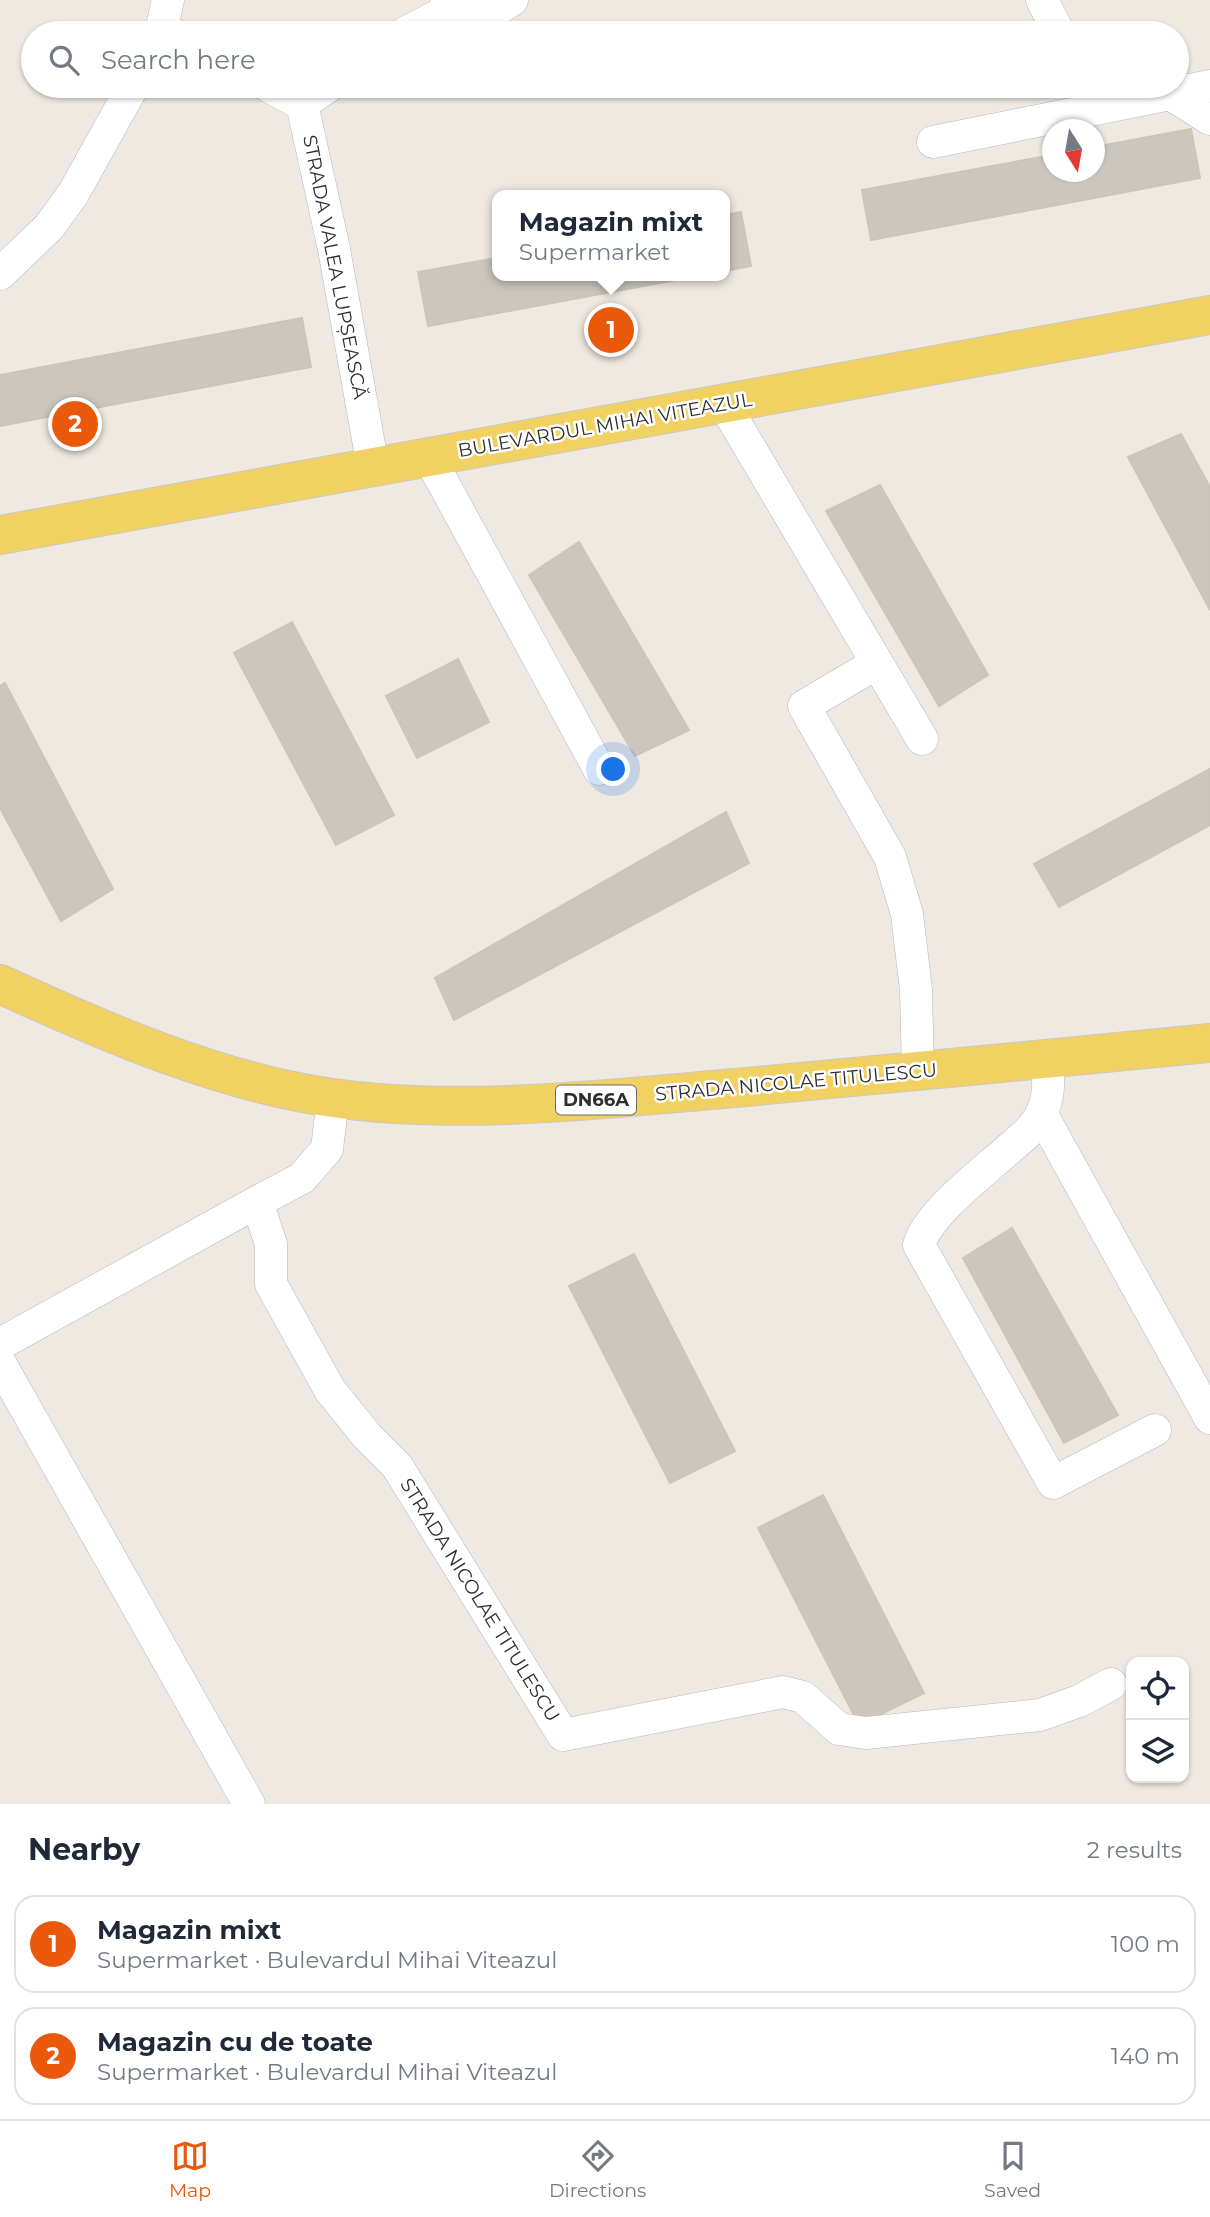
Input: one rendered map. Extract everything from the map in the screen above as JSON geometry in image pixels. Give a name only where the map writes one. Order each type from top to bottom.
[{"type":"main road","name":"BULEVARDUL MIHAI VITEAZUL","points":[[1,534],[1210,315]]},
{"type":"main road","name":"STRADA NICOLAE TITULESCU","points":[[0,984],[74,1018],[171,1055],[267,1086],[333,1098],[419,1105],[612,1099],[1210,1043]]},
{"type":"street","points":[[423,21],[447,5],[500,7],[512,0]]},
{"type":"street","points":[[1042,0],[1053,21]]},
{"type":"street","points":[[1189,91],[1210,86]]},
{"type":"street","points":[[0,274],[49,227],[74,194],[126,98]]},
{"type":"street","points":[[291,98],[302,104],[311,98]]},
{"type":"street","points":[[933,142],[1092,98]]},
{"type":"street","points":[[1177,98],[1210,119]]},
{"type":"street","name":"STRADA VALEA LUPȘEASCĂ","points":[[302,104],[334,249],[373,467]]},
{"type":"street","points":[[724,404],[922,739]]},
{"type":"street","points":[[429,457],[599,769]]},
{"type":"street","points":[[877,663],[804,706],[890,858],[907,914],[916,990],[918,1071]]},
{"type":"street","points":[[1048,1059],[1047,1100],[1042,1115],[1027,1133],[952,1200],[923,1232],[919,1245],[1053,1483],[1155,1430]]},
{"type":"street","points":[[0,1344],[302,1178],[327,1149],[333,1098]]},
{"type":"street","points":[[1042,1115],[1210,1418]]},
{"type":"street","name":"STRADA NICOLAE TITULESCU","points":[[257,1202],[271,1244],[271,1284],[330,1390],[367,1436],[397,1466],[563,1735],[783,1692],[803,1697],[839,1729],[866,1733],[1040,1715],[1080,1701],[1111,1684]]},
{"type":"street","points":[[0,1363],[249,1804]]},
{"type":"building","points":[[1191,129],[1200,178],[871,240],[862,190],[1042,157],[1042,182],[1105,182],[1105,145]]},
{"type":"building","points":[[741,212],[751,266],[730,270],[730,214]]},
{"type":"building","points":[[492,259],[492,281],[670,281],[428,326],[418,272]]},
{"type":"building","points":[[302,318],[311,367],[0,426],[0,375]]},
{"type":"building","points":[[1181,434],[1210,487],[1210,610],[1128,457]]},
{"type":"building","points":[[880,485],[988,675],[939,706],[826,511]]},
{"type":"building","points":[[579,542],[689,730],[635,756],[529,575]]},
{"type":"building","points":[[292,622],[394,815],[336,845],[234,653]]},
{"type":"building","points":[[458,659],[489,722],[417,758],[386,696]]},
{"type":"building","points":[[5,683],[113,889],[61,921],[0,808],[0,686]]},
{"type":"building","points":[[1210,769],[1210,825],[1059,907],[1034,864]]},
{"type":"building","points":[[726,812],[749,863],[454,1020],[435,978]]},
{"type":"building","points":[[1012,1228],[1118,1415],[1064,1443],[963,1258]]},
{"type":"building","points":[[634,1254],[735,1451],[670,1483],[569,1286]]},
{"type":"building","points":[[823,1495],[924,1693],[859,1725],[758,1528]]},
{"type":"place","name":"Magazin mixt","points":[[611,330]]},
{"type":"place","name":"Magazin cu de toate","points":[[75,424]]}]
